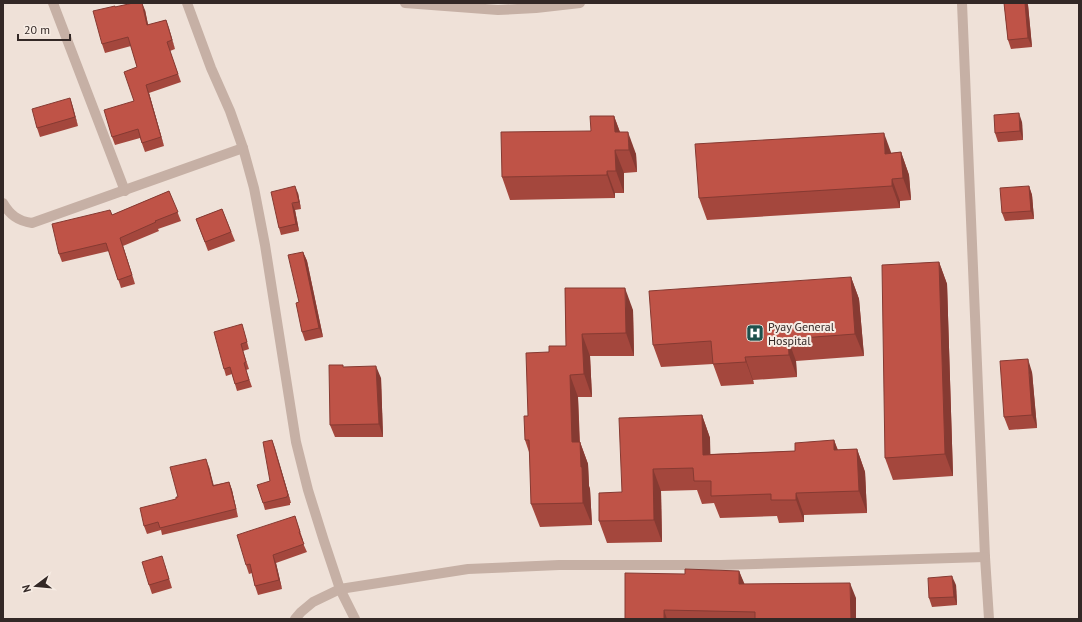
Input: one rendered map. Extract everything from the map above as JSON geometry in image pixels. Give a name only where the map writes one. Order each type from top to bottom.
[{"type":"street","points":[[53,3],[125,191]]},
{"type":"street","points":[[187,3],[211,68],[230,111],[243,148],[254,188],[265,245],[296,442],[308,490],[340,590],[355,619]]},
{"type":"street","points":[[406,3],[498,10],[536,5],[580,3]]},
{"type":"street","points":[[962,3],[985,557],[989,619]]},
{"type":"street","points":[[3,203],[6,209],[13,216],[20,220],[32,223],[243,148]]},
{"type":"street","points":[[295,619],[300,612],[313,602],[340,590],[468,569],[544,565],[720,565],[985,557]]},
{"type":"building","points":[[133,3],[142,3],[147,25],[166,20],[172,40],[167,42],[178,74],[146,85],[161,137],[142,143],[138,129],[112,137],[104,110],[134,101],[124,72],[137,67],[128,37],[102,44],[93,11]]},
{"type":"building","points":[[1004,3],[1025,3],[1028,38],[1008,40]]},
{"type":"building","points":[[70,98],[75,117],[37,128],[32,109]]},
{"type":"building","points":[[1019,113],[1020,131],[995,133],[994,115]]},
{"type":"building","points":[[590,116],[614,116],[615,132],[628,132],[629,150],[615,150],[616,171],[607,171],[607,175],[502,177],[501,132],[591,131]]},
{"type":"building","points":[[884,133],[885,154],[901,152],[903,178],[892,179],[892,186],[699,198],[695,144]]},
{"type":"building","points":[[295,186],[299,202],[292,203],[296,224],[279,228],[271,192]]},
{"type":"building","points":[[1029,186],[1031,211],[1002,213],[1000,188]]},
{"type":"building","points":[[169,191],[178,212],[120,238],[132,275],[118,280],[106,243],[59,254],[52,224],[110,210],[112,215]]},
{"type":"building","points":[[222,209],[231,232],[205,242],[196,219]]},
{"type":"building","points":[[303,252],[319,328],[302,332],[296,303],[299,302],[288,255]]},
{"type":"building","points":[[939,262],[945,454],[885,458],[882,265]]},
{"type":"building","points":[[851,277],[855,334],[788,339],[789,355],[745,357],[746,362],[713,364],[711,341],[653,345],[649,291]]},
{"type":"building","points":[[565,288],[625,288],[626,333],[582,334],[584,374],[570,375],[572,442],[580,442],[583,503],[531,504],[529,440],[525,440],[524,416],[528,416],[526,353],[549,352],[549,346],[566,346]]},
{"type":"building","points":[[242,324],[247,342],[241,344],[249,380],[235,384],[230,367],[224,369],[214,332]]},
{"type":"building","points":[[1028,359],[1032,415],[1004,417],[1000,361]]},
{"type":"building","points":[[329,365],[343,365],[343,367],[376,366],[379,424],[330,425]]},
{"type":"building","points":[[702,415],[703,455],[795,451],[795,443],[834,440],[834,450],[857,449],[859,491],[796,493],[796,500],[771,500],[771,494],[711,496],[711,481],[694,481],[693,468],[653,469],[654,520],[599,521],[599,493],[622,492],[619,418]]},
{"type":"building","points":[[272,440],[288,495],[287,497],[263,503],[257,485],[270,481],[263,442]]},
{"type":"building","points":[[206,459],[213,486],[229,482],[236,509],[160,528],[158,522],[144,526],[140,508],[176,499],[176,497],[178,497],[170,467]]},
{"type":"building","points":[[295,516],[304,544],[273,555],[279,580],[255,586],[250,564],[246,565],[237,535]]},
{"type":"building","points":[[162,556],[169,579],[149,585],[142,562]]},
{"type":"building","points":[[685,569],[739,571],[739,584],[850,583],[851,619],[755,619],[755,612],[664,610],[664,619],[625,619],[625,573],[685,574]]},
{"type":"building","points":[[952,576],[954,597],[929,598],[928,578]]},
{"type":"place","name":"Pyay General Hospital","points":[[755,333]]}]
